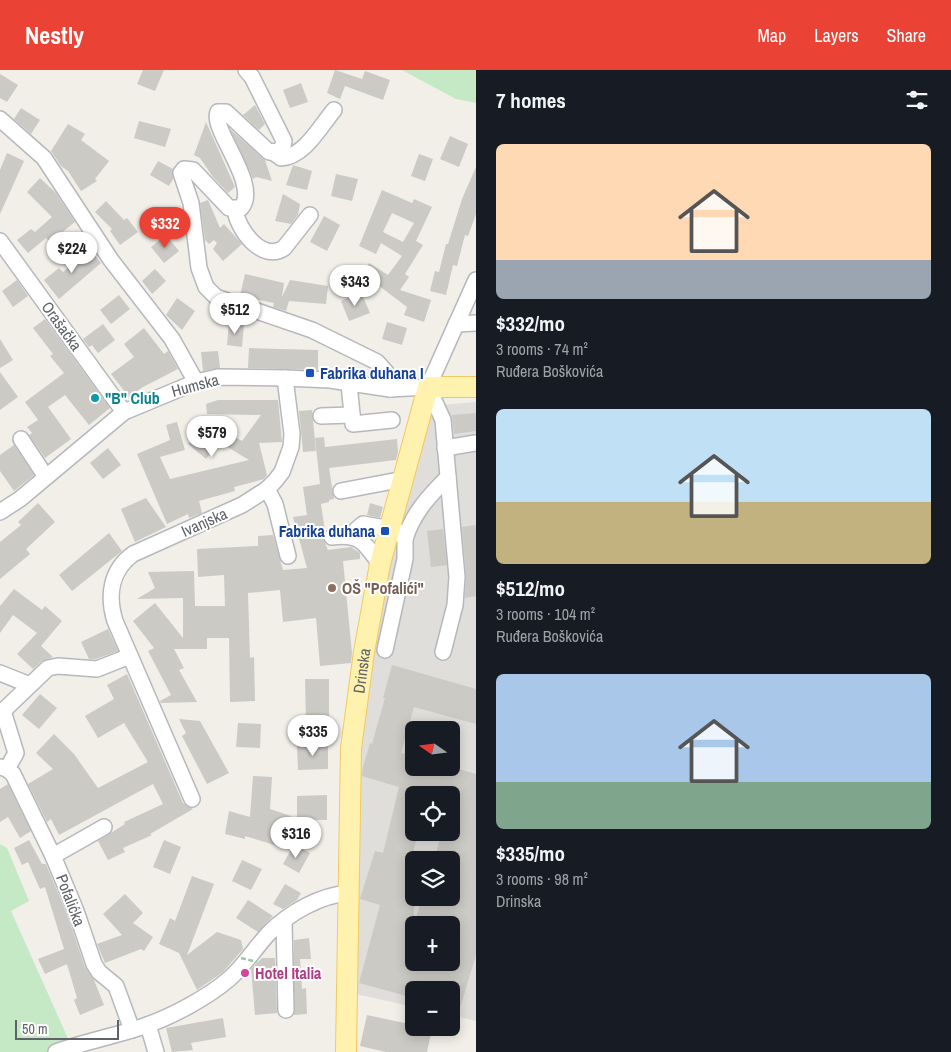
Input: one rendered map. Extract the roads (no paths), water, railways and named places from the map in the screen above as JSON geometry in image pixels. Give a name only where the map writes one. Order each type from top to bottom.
[{"type":"main road","points":[[428,387],[476,388]]},
{"type":"main road","name":"Drinska","points":[[346,1052],[351,748],[364,652],[380,564],[398,534],[404,479],[428,387]]},
{"type":"street","points":[[246,70],[252,76],[284,141],[283,146],[274,153]]},
{"type":"street","points":[[334,110],[301,150],[288,158],[281,158],[269,152],[226,112],[218,112],[217,121],[236,160],[247,196],[246,203],[241,208],[229,208],[193,170],[184,169],[181,173],[191,203],[199,268],[206,287],[216,297],[312,330],[377,362],[386,372],[390,389]]},
{"type":"street","points":[[0,119],[44,158],[111,260],[172,339],[196,382]]},
{"type":"street","points":[[235,209],[242,231],[254,244],[272,252],[278,252],[284,248],[310,215]]},
{"type":"street","name":"Orašačka","points":[[0,241],[124,412]]},
{"type":"street","points":[[443,652],[457,591],[441,413],[428,387],[476,280]]},
{"type":"street","points":[[456,324],[476,323]]},
{"type":"street","name":"Humska","points":[[3,504],[46,477],[124,412],[196,382],[218,377],[285,378],[330,380],[390,389],[428,387]]},
{"type":"street","name":"Ivanjska","points":[[192,799],[112,611],[113,582],[120,565],[134,554],[242,505],[267,489],[282,472],[291,448],[292,434],[285,378]]},
{"type":"street","points":[[349,384],[352,422],[358,424],[392,420]]},
{"type":"street","points":[[321,416],[352,415]]},
{"type":"street","points":[[21,439],[46,477]]},
{"type":"street","points":[[445,448],[476,442]]},
{"type":"street","points":[[398,534],[410,522],[424,501],[448,477]]},
{"type":"street","points":[[341,491],[404,479]]},
{"type":"street","points":[[267,489],[275,504],[288,556]]},
{"type":"street","points":[[355,537],[356,530],[363,524],[398,534]]},
{"type":"street","points":[[386,650],[405,559],[398,534]]},
{"type":"street","points":[[332,537],[355,537],[362,540],[380,564]]},
{"type":"street","points":[[4,768],[16,753],[3,711],[44,671],[54,666],[96,669],[130,656]]},
{"type":"street","points":[[0,673],[30,685]]},
{"type":"street","name":"Pofalićka","points":[[4,768],[13,774],[53,856],[76,911],[94,964],[99,972],[116,986],[132,1030]]},
{"type":"street","points":[[53,856],[104,827]]},
{"type":"street","points":[[56,1052],[82,1042],[148,1025],[214,992],[231,977],[270,933],[300,909],[335,894],[349,893]]},
{"type":"street","points":[[284,922],[286,1010]]},
{"type":"street","points":[[148,1025],[156,1052]]},
{"type":"place","name":"Fabrika duhana I","points":[[310,373]]},
{"type":"place","name":"\"B\" Club","points":[[95,398]]},
{"type":"place","name":"Fabrika duhana","points":[[385,531]]},
{"type":"place","name":"OŠ \"Pofalići\"","points":[[332,588]]},
{"type":"place","name":"Hotel Italia","points":[[245,973]]}]
